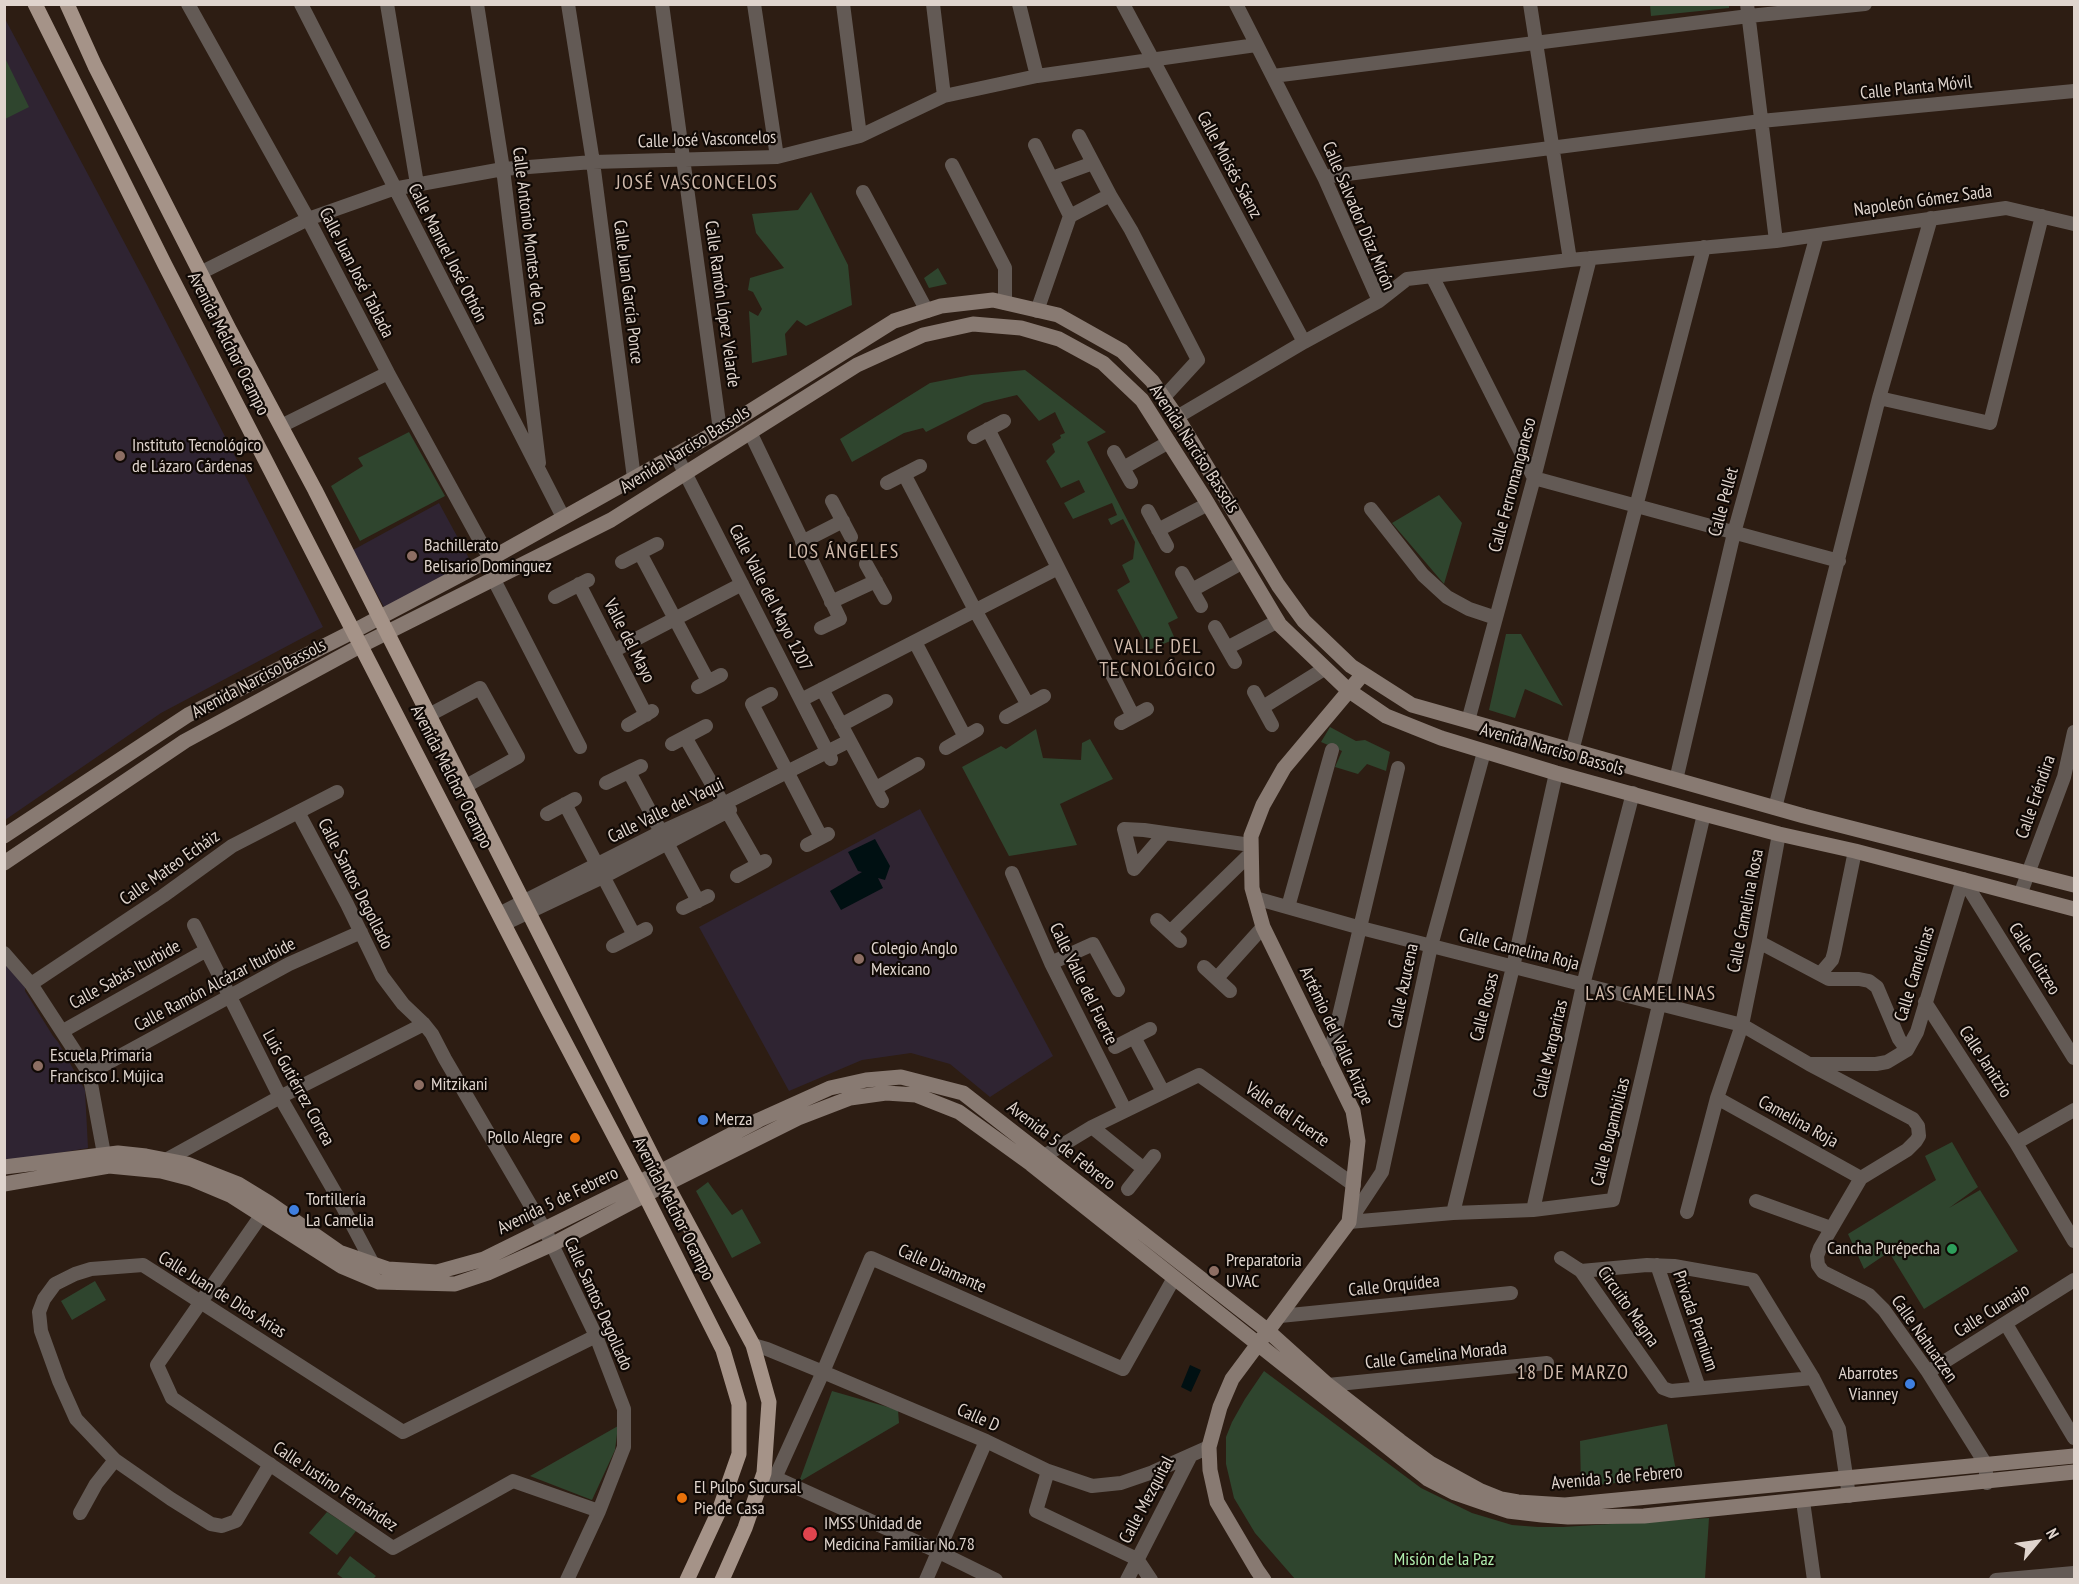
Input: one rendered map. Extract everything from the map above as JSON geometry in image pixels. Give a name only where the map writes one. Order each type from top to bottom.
[{"type":"main road","name":"Avenida Melchor Ocampo","points":[[35,4],[69,76],[723,1350],[739,1404],[739,1454],[719,1511],[687,1580]]},
{"type":"main road","name":"Avenida Melchor Ocampo","points":[[67,4],[95,66],[200,273],[466,786],[663,1178],[753,1345],[769,1402],[770,1476],[722,1580]]},
{"type":"main road","points":[[205,341],[229,329]]},
{"type":"street","name":"Calle Juan José Tablada","points":[[188,4],[308,219],[387,373],[490,559]]},
{"type":"street","name":"Calle Manuel José Othón","points":[[301,4],[393,189],[563,517]]},
{"type":"street","points":[[387,4],[417,184]]},
{"type":"street","name":"Calle Antonio Montes de Oca","points":[[477,4],[503,169],[540,473]]},
{"type":"street","name":"Calle Juan García Ponce","points":[[568,4],[593,162],[634,478]]},
{"type":"street","name":"Calle Ramón López Velarde","points":[[662,4],[720,430]]},
{"type":"street","points":[[754,4],[777,157]]},
{"type":"street","points":[[843,4],[860,136]]},
{"type":"street","points":[[933,4],[944,96]]},
{"type":"street","points":[[1019,4],[1037,76]]},
{"type":"street","name":"Calle Moisés Sáenz","points":[[1123,4],[1304,342]]},
{"type":"street","name":"Calle Salvador Díaz Mirón","points":[[1177,417],[1379,301],[1324,177],[1236,4]]},
{"type":"street","points":[[1530,4],[1570,260]]},
{"type":"street","points":[[1273,76],[1536,42],[1748,10],[1865,4]]},
{"type":"street","points":[[1748,10],[1776,240]]},
{"type":"street","name":"Calle José Vasconcelos","points":[[200,273],[308,219],[393,189],[503,169],[593,162],[777,157],[860,136],[944,96],[1037,76],[1256,45]]},
{"type":"street","name":"Calle Planta Móvil","points":[[1324,177],[1761,121],[2074,91]]},
{"type":"street","points":[[1079,136],[1131,230],[1198,360],[1164,398]]},
{"type":"street","points":[[1035,145],[1070,216]]},
{"type":"street","points":[[1052,178],[1093,163]]},
{"type":"street","points":[[952,165],[1005,268],[1005,303]]},
{"type":"street","points":[[863,192],[927,311]]},
{"type":"street","points":[[1037,311],[1070,216],[1110,195]]},
{"type":"street","name":"Napoleón Gómez Sada","points":[[1379,301],[1407,279],[1776,240],[2006,208],[2074,224]]},
{"type":"street","points":[[1879,398],[1990,423],[2042,216]]},
{"type":"street","points":[[1775,808],[1879,398],[1931,218]]},
{"type":"street","name":"Calle Pellet","points":[[1676,780],[1734,533],[1817,235]]},
{"type":"street","points":[[1572,751],[1704,247]]},
{"type":"street","name":"Calle Ferromanganeso","points":[[1468,721],[1534,478],[1590,258]]},
{"type":"street","points":[[1432,276],[1534,478],[1839,561]]},
{"type":"street","name":"Avenida Narciso Bassols","points":[[5,836],[188,715],[490,559],[720,430],[894,321],[940,306],[993,300],[1058,315],[1122,351],[1152,381],[1177,417],[1278,585],[1304,621],[1351,666],[1412,705],[1775,808],[2074,885]]},
{"type":"street","name":"Avenida Narciso Bassols","points":[[11,859],[185,741],[362,645],[611,520],[857,365],[924,335],[973,324],[1021,328],[1059,339],[1103,363],[1143,400],[1278,621],[1324,669],[1348,690],[1386,716],[1441,738],[1557,773],[1779,834],[1856,851],[2074,909]]},
{"type":"street","points":[[281,426],[387,373]]},
{"type":"street","points":[[790,385],[799,400]]},
{"type":"street","points":[[974,436],[1004,421]]},
{"type":"street","points":[[988,429],[1058,568],[1127,720],[1147,709]]},
{"type":"street","points":[[750,432],[840,619],[821,628]]},
{"type":"street","points":[[1123,468],[1169,442]]},
{"type":"street","points":[[1114,452],[1131,482]]},
{"type":"street","name":"Calle Valle del Mayo 1207","points":[[676,455],[830,755]]},
{"type":"street","points":[[887,483],[920,466]]},
{"type":"street","points":[[904,474],[1028,705]]},
{"type":"street","points":[[832,501],[851,537]]},
{"type":"street","points":[[1158,530],[1208,504]]},
{"type":"street","points":[[1371,509],[1423,575],[1447,597],[1468,609],[1496,618]]},
{"type":"street","points":[[1148,511],[1167,546]]},
{"type":"street","points":[[802,542],[843,521]]},
{"type":"street","points":[[622,562],[657,544]]},
{"type":"street","points":[[640,552],[675,619],[703,684],[721,675]]},
{"type":"street","points":[[1192,590],[1243,562]]},
{"type":"street","points":[[866,564],[885,598]]},
{"type":"street","points":[[801,700],[1058,568]]},
{"type":"street","points":[[1182,573],[1201,606]]},
{"type":"street","points":[[493,578],[580,747]]},
{"type":"street","points":[[831,603],[876,581]]},
{"type":"street","name":"Valle del Mayo","points":[[555,597],[584,582],[613,651],[650,713],[628,725]]},
{"type":"street","points":[[613,651],[742,584]]},
{"type":"street","points":[[1227,648],[1278,621]]},
{"type":"street","points":[[1215,627],[1235,662]]},
{"type":"street","points":[[915,642],[971,733],[946,748]]},
{"type":"street","points":[[1263,707],[1324,669]]},
{"type":"street","name":"Artémio del Valle Arizpe","points":[[1264,1580],[1217,1502],[1210,1470],[1209,1447],[1220,1407],[1232,1379],[1349,1222],[1358,1141],[1353,1111],[1263,927],[1252,888],[1251,837],[1263,805],[1284,768],[1363,674]]},
{"type":"street","points":[[429,715],[480,688],[518,757],[466,786]]},
{"type":"street","points":[[822,689],[879,795],[918,764]]},
{"type":"street","points":[[1254,692],[1272,724]]},
{"type":"street","points":[[771,694],[753,704],[788,775],[826,835],[807,845]]},
{"type":"street","points":[[1006,717],[1044,696]]},
{"type":"street","points":[[841,725],[886,701]]},
{"type":"street","points":[[672,744],[706,726]]},
{"type":"street","name":"Calle Eréndira","points":[[2020,895],[2069,778],[2074,732]]},
{"type":"street","points":[[685,737],[725,808],[761,863],[737,876]]},
{"type":"street","name":"Calle Valle del Yaqui","points":[[502,920],[851,744]]},
{"type":"street","points":[[1288,907],[1332,750]]},
{"type":"street","name":"Calle Azucena","points":[[1349,1222],[1382,1172],[1431,946],[1484,752]]},
{"type":"street","points":[[1328,1062],[1398,768]]},
{"type":"street","points":[[606,783],[635,769],[664,837],[703,898],[683,908]]},
{"type":"street","name":"Calle Rosas","points":[[1453,1213],[1513,967],[1557,773]]},
{"type":"street","name":"Calle Mateo Echáiz","points":[[31,984],[163,896],[232,846],[337,792]]},
{"type":"street","name":"Calle Margaritas","points":[[1533,1210],[1584,985],[1633,793]]},
{"type":"street","points":[[547,814],[570,802],[600,870],[640,932],[613,946]]},
{"type":"street","name":"Calle Santos Degollado","points":[[298,812],[382,976],[403,1004],[424,1023],[432,1034],[553,1244],[596,1336],[624,1409],[624,1447],[599,1511],[567,1580]]},
{"type":"street","name":"Calle Bugambilias","points":[[1349,1222],[1453,1213],[1533,1210],[1613,1200],[1704,814]]},
{"type":"street","points":[[1165,833],[1251,849]]},
{"type":"street","name":"Calle Camelina Rosa","points":[[1688,1212],[1717,1098],[1742,1025],[1779,834]]},
{"type":"street","points":[[5,836],[11,859]]},
{"type":"street","points":[[1157,920],[1175,936],[1251,849]]},
{"type":"street","points":[[1820,974],[1832,960],[1856,851]]},
{"type":"street","name":"Calle Valle del Fuerte","points":[[1012,873],[1051,963],[1125,1110]]},
{"type":"street","name":"Calle Camelinas","points":[[1809,1064],[1876,1064],[1887,1062],[1907,1050],[1917,1032],[1963,879]]},
{"type":"street","name":"Calle Cuitzeo","points":[[1963,879],[2073,1052]]},
{"type":"street","name":"Calle Camelina Roja","points":[[1255,898],[1360,928],[1742,1025],[1809,1064],[1913,1119],[1918,1126],[1919,1136],[1912,1146],[1861,1178]]},
{"type":"street","name":"Luis Gutiérrez Correa","points":[[194,926],[280,1097],[374,1266]]},
{"type":"street","points":[[1217,978],[1263,927]]},
{"type":"street","name":"Calle Ramón Alcázar Iturbide","points":[[89,1073],[289,964],[361,932]]},
{"type":"street","points":[[1759,942],[1829,979],[1869,981],[1876,987],[1899,1039],[1907,1050]]},
{"type":"street","points":[[1051,963],[1093,944],[1118,990]]},
{"type":"street","name":"Calle Sabás Iturbide","points":[[63,1031],[206,951]]},
{"type":"street","points":[[4,953],[31,984],[89,1073],[104,1154]]},
{"type":"street","points":[[1204,967],[1230,991]]},
{"type":"street","name":"Calle Janitzio","points":[[1925,1002],[2016,1143],[2074,1241]]},
{"type":"street","points":[[166,1160],[280,1097],[424,1023]]},
{"type":"street","points":[[1115,1047],[1150,1029]]},
{"type":"street","points":[[1037,1160],[1092,1127],[1162,1092],[1134,1037]]},
{"type":"street","name":"Valle del Fuerte","points":[[1162,1092],[1200,1075],[1354,1185]]},
{"type":"street","name":"Avenida 5 de Febrero","points":[[4,1167],[104,1154],[127,1154],[187,1164],[238,1184],[341,1266],[379,1282],[455,1284],[488,1273],[553,1244],[663,1178],[798,1118],[850,1098],[886,1094],[916,1095],[959,1112],[1037,1160],[1430,1463],[1481,1491],[1501,1499],[1564,1505],[2074,1456]]},
{"type":"street","name":"Camelina Roja","points":[[1717,1098],[1861,1178]]},
{"type":"street","points":[[2016,1143],[2074,1110]]},
{"type":"street","points":[[1092,1127],[1144,1169]]},
{"type":"street","points":[[1128,1189],[1154,1156]]},
{"type":"street","name":"Avenida 5 de Febrero","points":[[1037,1160],[1174,1278],[1264,1337],[1428,1479],[1455,1493],[1508,1511],[1568,1517],[1644,1516],[2074,1473]]},
{"type":"street","name":"Avenida 5 de Febrero","points":[[4,1185],[109,1166],[161,1171],[192,1179],[266,1208],[339,1252],[374,1266],[437,1272],[484,1259],[545,1230],[642,1189]]},
{"type":"street","name":"Calle Nahuatzen","points":[[1861,1178],[1820,1248],[1817,1256],[1818,1265],[1823,1272],[1869,1295],[1884,1310],[1928,1372],[1985,1463],[1987,1482]]},
{"type":"street","points":[[1756,1201],[1832,1228]]},
{"type":"street","points":[[202,1302],[266,1208]]},
{"type":"street","name":"Calle Diamante","points":[[770,1476],[823,1372],[871,1257],[1123,1369],[1174,1278]]},
{"type":"street","points":[[1561,1258],[1581,1271]]},
{"type":"street","name":"Calle Juan de Dios Arias","points":[[270,1464],[236,1521],[222,1526],[211,1524],[115,1460],[76,1419],[59,1382],[41,1331],[39,1312],[44,1299],[56,1284],[75,1274],[91,1269],[142,1265],[403,1431],[596,1336]]},
{"type":"street","name":"Circuito Magna","points":[[1581,1271],[1657,1265],[1753,1280],[1813,1378],[1839,1429],[1849,1496]]},
{"type":"street","name":"Privada Premium","points":[[1657,1265],[1699,1388]]},
{"type":"street","name":"Circuito Magna","points":[[1581,1271],[1663,1388],[1671,1391],[1813,1378]]},
{"type":"street","name":"Calle Cuanajo","points":[[1928,1372],[2074,1280]]},
{"type":"street","name":"Calle Orquídea","points":[[1280,1316],[1511,1293]]},
{"type":"street","name":"Calle Justino Fernández","points":[[202,1302],[157,1365],[172,1398],[393,1548],[513,1481],[599,1511]]},
{"type":"street","points":[[2006,1324],[2074,1438]]},
{"type":"street","name":"Calle D","points":[[753,1345],[768,1349],[986,1441],[1048,1471],[1092,1486],[1121,1483],[1191,1455]]},
{"type":"street","name":"Calle Camelina Morada","points":[[1328,1384],[1547,1363]]},
{"type":"street","points":[[926,1580],[986,1441]]},
{"type":"street","name":"Calle Mezquital","points":[[1127,1580],[1191,1455],[1209,1447]]},
{"type":"street","points":[[80,1513],[96,1484],[115,1460]]},
{"type":"street","points":[[1048,1471],[1036,1511],[1137,1559],[1151,1580]]},
{"type":"street","points":[[770,1476],[996,1580]]},
{"type":"street","points":[[1640,1496],[1644,1516]]},
{"type":"street","points":[[1803,1501],[1814,1580]]},
{"type":"street","points":[[1996,1580],[2074,1573]]},
{"type":"shaded area","name":"Instituto Tecnológico de Lázaro Cárdenas","points":[[4,17],[147,285],[323,627],[161,713],[5,820]]},
{"type":"shaded area","name":"Bachillerato Belisario Dominguez","points":[[439,503],[471,562],[385,609],[353,550]]},
{"type":"shaded area","name":"Colegio Anglo Mexicano","points":[[920,809],[1053,1056],[990,1097],[950,1064],[911,1053],[862,1060],[789,1091],[699,927]]},
{"type":"shaded area","points":[[875,839],[890,866],[885,880],[878,878],[883,888],[841,910],[830,891],[862,872],[858,871],[848,852]]},
{"type":"shaded area","name":"Escuela Primaria Francisco J. Mújica","points":[[4,963],[25,982],[25,991],[85,1090],[88,1148],[5,1162]]},
{"type":"shaded area","points":[[1190,1365],[1201,1370],[1191,1392],[1181,1387]]},
{"type":"green space","points":[[1729,4],[1729,8],[1651,16],[1650,5]]},
{"type":"green space","points":[[4,56],[29,107],[5,119],[4,119]]},
{"type":"green space","points":[[811,192],[848,265],[852,305],[806,326],[797,320],[785,334],[787,355],[752,363],[749,311],[758,316],[762,309],[753,292],[748,290],[750,278],[784,268],[756,233],[752,214],[798,210]]},
{"type":"green space","points":[[938,268],[947,284],[929,288],[924,278]]},
{"type":"green space","points":[[1025,370],[1106,432],[1087,442],[1178,618],[1168,623],[1175,639],[1149,650],[1117,590],[1130,582],[1122,565],[1133,559],[1135,542],[1123,519],[1111,525],[1108,519],[1117,515],[1112,503],[1073,519],[1064,503],[1085,492],[1079,480],[1061,488],[1046,461],[1055,452],[1052,444],[1065,433],[1055,412],[1039,421],[1017,395],[984,403],[926,432],[923,428],[904,433],[852,462],[840,439],[930,383],[971,375]]},
{"type":"green space","points":[[409,432],[445,496],[360,541],[331,486],[363,466],[358,458]]},
{"type":"green space","points":[[1439,495],[1462,523],[1444,584],[1392,523]]},
{"type":"green space","points":[[1506,634],[1521,634],[1563,706],[1525,689],[1515,718],[1489,710]]},
{"type":"green space","points":[[1330,727],[1356,741],[1365,740],[1390,752],[1386,771],[1367,764],[1358,774],[1335,767],[1342,751],[1321,742]]},
{"type":"green space","points":[[1036,729],[1043,758],[1081,760],[1082,743],[1090,739],[1113,779],[1060,804],[1077,845],[1009,856],[962,767],[1001,746],[1006,749]]},
{"type":"green space","name":"Cancha Purépecha","points":[[1952,1142],[1978,1187],[1949,1208],[1980,1190],[2018,1251],[1924,1309],[1889,1252],[1864,1269],[1848,1234],[1936,1180],[1925,1156]]},
{"type":"green space","points":[[708,1182],[732,1215],[742,1209],[761,1243],[732,1258],[696,1191]]},
{"type":"green space","points":[[95,1281],[106,1300],[72,1320],[61,1301]]},
{"type":"green space","name":"Misión de la Paz","points":[[1264,1371],[1421,1488],[1472,1513],[1512,1525],[1538,1527],[1709,1518],[1705,1579],[1295,1579],[1255,1533],[1234,1498],[1226,1464],[1226,1437],[1232,1422]]},
{"type":"green space","points":[[832,1391],[898,1410],[899,1423],[799,1482]]},
{"type":"green space","points":[[1667,1424],[1677,1476],[1581,1487],[1580,1441]]},
{"type":"green space","points":[[618,1426],[615,1450],[592,1500],[530,1476]]},
{"type":"green space","points":[[327,1512],[356,1531],[337,1555],[309,1533]]},
{"type":"green space","points":[[350,1556],[376,1576],[373,1579],[344,1579],[337,1574]]},
{"type":"place","name":"Instituto Tecnológico de Lázaro Cárdenas","points":[[120,456]]},
{"type":"place","name":"Bachillerato Belisario Dominguez","points":[[412,556]]},
{"type":"place","name":"Colegio Anglo Mexicano","points":[[859,959]]},
{"type":"place","name":"Escuela Primaria Francisco J. Mújica","points":[[38,1066]]},
{"type":"place","name":"Mitzikani","points":[[419,1085]]},
{"type":"place","name":"Merza","points":[[703,1120]]},
{"type":"place","name":"Pollo Alegre","points":[[575,1138]]},
{"type":"place","name":"Tortillería La Camelia","points":[[294,1210]]},
{"type":"place","name":"Cancha Purépecha","points":[[1952,1249]]},
{"type":"place","name":"Preparatoria UVAC","points":[[1214,1271]]},
{"type":"place","name":"Abarrotes Vianney","points":[[1910,1384]]},
{"type":"place","name":"El Pulpo Sucursal Pie de Casa","points":[[682,1498]]},
{"type":"place","name":"IMSS Unidad de Medicina Familiar No.78","points":[[810,1534]]},
{"type":"district","name":"JOSÉ VASCONCELOS","points":[[697,183]]},
{"type":"district","name":"LOS ÁNGELES","points":[[844,552]]},
{"type":"district","name":"VALLE DEL TECNOLÓGICO","points":[[1158,658]]},
{"type":"district","name":"LAS CAMELINAS","points":[[1651,994]]},
{"type":"district","name":"18 DE MARZO","points":[[1573,1373]]}]
